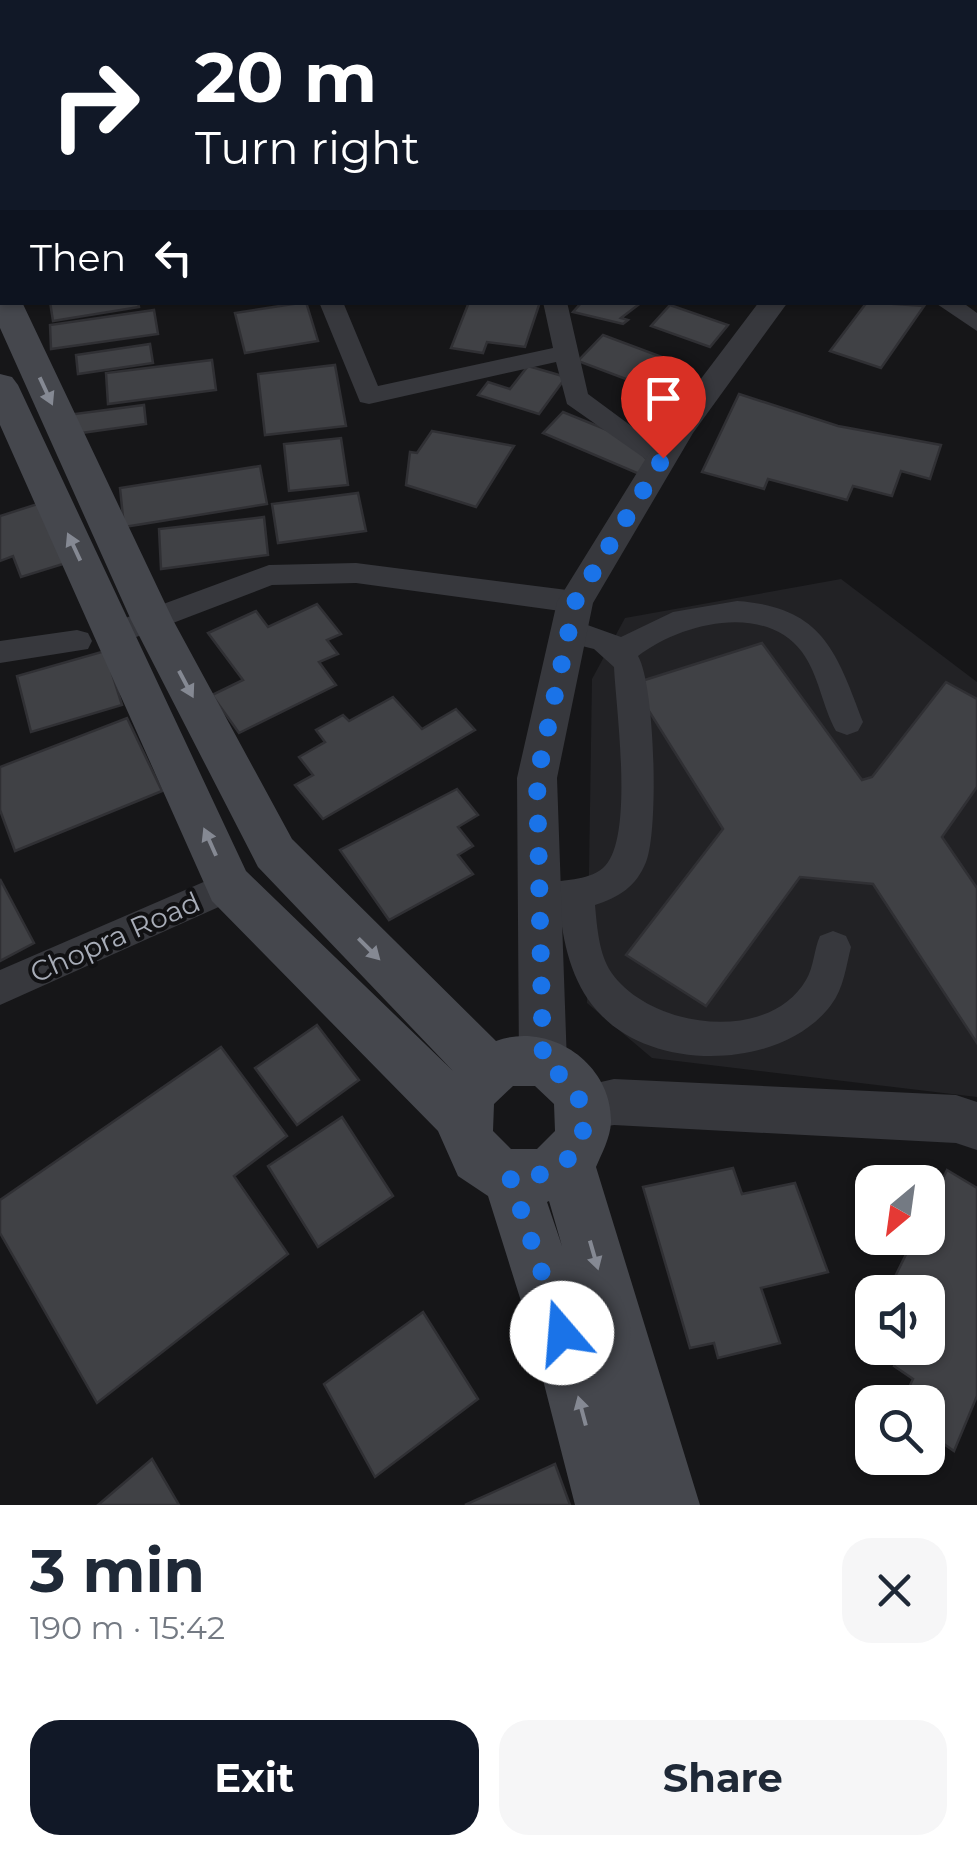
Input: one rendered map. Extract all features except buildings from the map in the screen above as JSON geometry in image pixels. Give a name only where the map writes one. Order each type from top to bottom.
[{"type":"main road","points":[[5,305],[115,632],[275,853],[489,1070]]},
{"type":"main road","points":[[0,385],[230,886],[463,1118],[476,1154],[553,1148]]},
{"type":"main road","points":[[463,1118],[466,1099],[489,1070],[525,1060],[561,1074],[553,1148],[562,1333],[608,1505]]},
{"type":"main road","points":[[553,1148],[667,1505]]},
{"type":"street","points":[[331,305],[369,396],[563,353]]},
{"type":"street","points":[[555,305],[576,398],[663,458]]},
{"type":"street","points":[[543,1064],[537,778],[572,617],[680,428],[772,305]]},
{"type":"street","points":[[950,305],[977,324]]},
{"type":"street","points":[[0,652],[115,632],[269,575],[356,574],[572,617],[622,652],[629,667],[636,810],[630,860],[606,888],[576,895],[538,897]]},
{"type":"street","points":[[622,652],[641,634],[680,620],[765,613],[799,628],[821,653],[846,722]]},
{"type":"street","name":"Chopra Road","points":[[0,988],[230,886]]},
{"type":"street","points":[[576,895],[581,948],[600,987],[632,1020],[690,1040],[733,1036],[783,1023],[820,991],[833,946]]},
{"type":"street","points":[[553,1148],[614,1102],[956,1119],[977,1126]]},
{"type":"shaded area","points":[[841,579],[977,682],[977,1097],[652,1058],[587,1003],[592,679],[625,618]]},
{"type":"route","points":[[562,1333],[510,1177],[530,1178],[566,1162],[579,1146],[584,1127],[583,1107],[575,1088],[543,1064],[537,778],[575,602],[663,458]]}]
